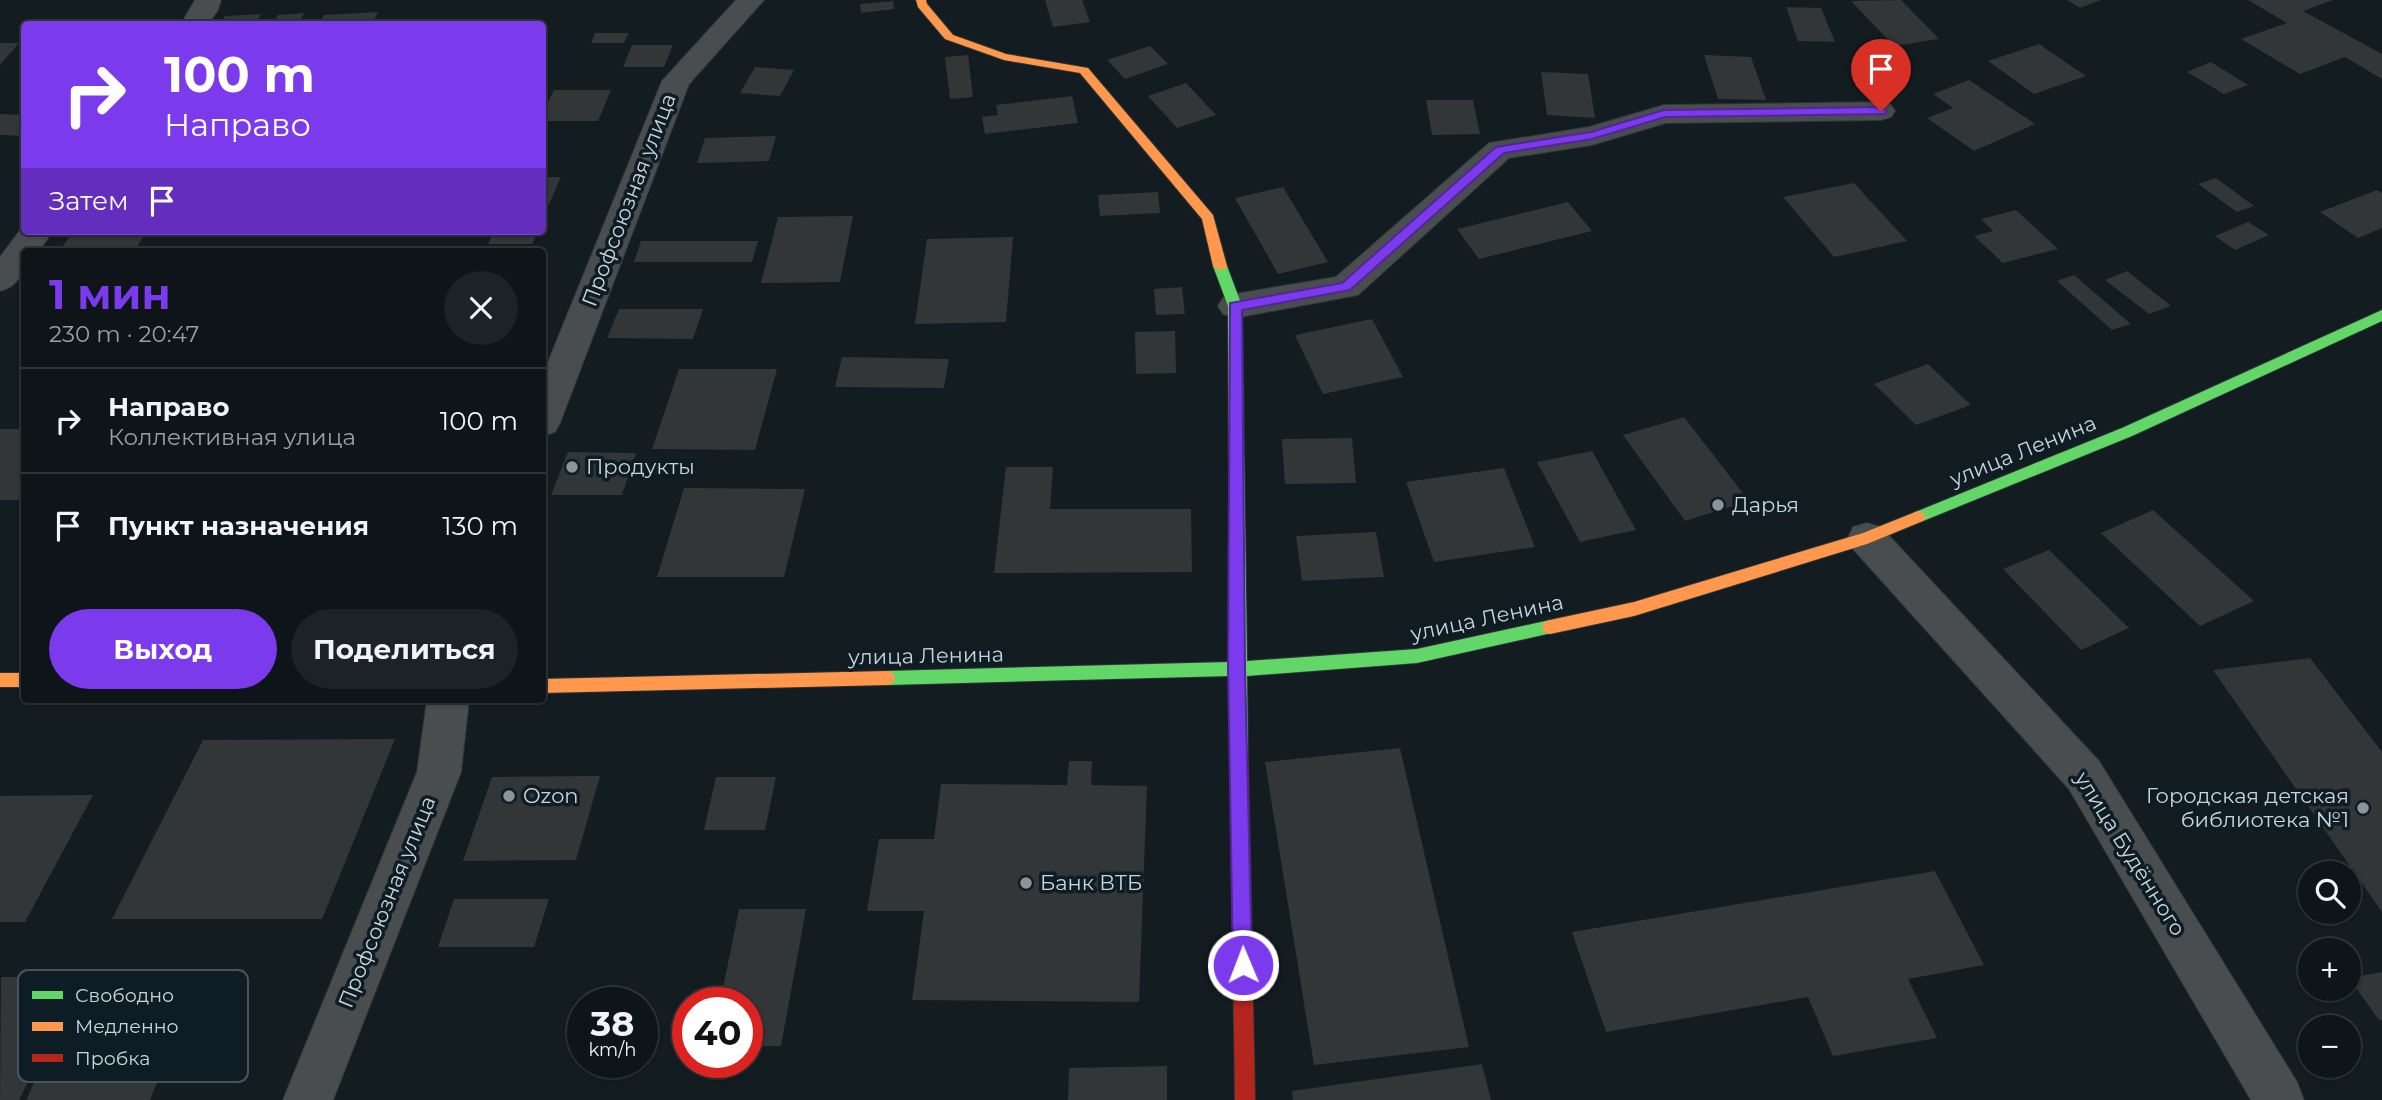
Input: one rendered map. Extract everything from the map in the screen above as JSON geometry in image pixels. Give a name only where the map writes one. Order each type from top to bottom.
[{"type":"main road","points":[[921,0],[922,5],[949,37],[1004,57],[1084,70],[1208,218],[1224,283],[1235,306],[1237,668],[1245,1100]]},
{"type":"main road","name":"улица Ленина","points":[[546,686],[1237,668],[1417,656],[1634,609],[1867,538],[2127,432],[2382,315]]},
{"type":"main road","points":[[0,680],[21,680]]},
{"type":"street","points":[[196,21],[205,10],[208,0]]},
{"type":"street","name":"Профсоюзная улица","points":[[546,413],[676,81],[751,0]]},
{"type":"street","points":[[1235,306],[1346,287],[1500,150],[1592,136],[1664,114],[1881,111]]},
{"type":"street","points":[[0,280],[21,252]]},
{"type":"street","name":"улица Будённого","points":[[1867,538],[2084,775],[2279,1100]]},
{"type":"street","name":"Профсоюзная улица","points":[[308,1100],[439,772],[448,703]]},
{"type":"building","points":[[1045,0],[1082,0],[1090,22],[1053,27]]},
{"type":"building","points":[[1901,0],[1939,39],[1894,46],[1851,1]]},
{"type":"building","points":[[2067,0],[2101,0],[2080,8]]},
{"type":"building","points":[[2248,0],[2333,0],[2303,11],[2382,54],[2382,79],[2345,57],[2300,74],[2241,39],[2287,23]]},
{"type":"building","points":[[893,1],[894,9],[861,13],[860,4]]},
{"type":"building","points":[[1786,7],[1821,8],[1835,42],[1798,41]]},
{"type":"building","points":[[378,12],[374,21],[321,21],[324,15]]},
{"type":"building","points":[[304,13],[300,21],[275,21],[278,15]]},
{"type":"building","points":[[261,14],[257,21],[222,21],[225,16]]},
{"type":"building","points":[[75,19],[111,19],[109,21],[73,21]]},
{"type":"building","points":[[595,33],[629,33],[624,43],[591,43]]},
{"type":"building","points":[[0,43],[19,43],[0,65]]},
{"type":"building","points":[[2039,44],[2086,76],[2034,94],[1988,61]]},
{"type":"building","points":[[632,45],[673,45],[664,67],[623,67]]},
{"type":"building","points":[[1150,46],[1168,64],[1125,79],[1107,60]]},
{"type":"building","points":[[968,55],[973,97],[950,99],[945,57]]},
{"type":"building","points":[[1704,55],[1751,57],[1766,100],[1718,99]]},
{"type":"building","points":[[1876,57],[1891,76],[1867,79],[1852,58]]},
{"type":"building","points":[[2211,62],[2248,85],[2224,94],[2187,72]]},
{"type":"building","points":[[755,67],[794,70],[780,96],[740,93]]},
{"type":"building","points":[[1541,72],[1588,74],[1595,118],[1547,115]]},
{"type":"building","points":[[1969,80],[2035,124],[1974,151],[1927,118],[1953,108],[1933,94]]},
{"type":"building","points":[[1186,83],[1216,115],[1177,128],[1148,96]]},
{"type":"building","points":[[554,90],[611,90],[598,121],[546,121],[546,106]]},
{"type":"building","points":[[1072,96],[1078,123],[985,134],[982,117],[998,115],[996,105]]},
{"type":"building","points":[[1426,100],[1473,100],[1480,134],[1432,135]]},
{"type":"building","points":[[0,114],[21,115],[21,136],[0,135]]},
{"type":"building","points":[[776,136],[769,161],[697,163],[705,138]]},
{"type":"building","points":[[546,177],[561,177],[546,211]]},
{"type":"building","points":[[2216,178],[2254,206],[2237,212],[2198,184]]},
{"type":"building","points":[[1854,183],[1907,241],[1834,257],[1783,197]]},
{"type":"building","points":[[1283,187],[1328,262],[1278,274],[1235,198]]},
{"type":"building","points":[[2377,190],[2382,193],[2382,228],[2358,238],[2320,212]]},
{"type":"building","points":[[1158,192],[1160,213],[1100,216],[1098,195]]},
{"type":"building","points":[[1568,202],[1592,231],[1479,259],[1457,229]]},
{"type":"building","points":[[2016,210],[2058,249],[2003,263],[1974,236],[1993,231],[1981,219]]},
{"type":"building","points":[[853,216],[840,282],[761,283],[778,217]]},
{"type":"building","points":[[2248,222],[2269,235],[2235,250],[2215,236]]},
{"type":"building","points":[[71,235],[144,235],[137,247],[61,248]]},
{"type":"building","points":[[492,235],[536,235],[532,244],[488,244]]},
{"type":"building","points":[[1013,237],[1006,322],[915,324],[927,239]]},
{"type":"building","points":[[641,241],[758,241],[752,262],[634,262]]},
{"type":"building","points":[[2127,271],[2171,306],[2149,314],[2105,280]]},
{"type":"building","points":[[2074,275],[2131,324],[2112,330],[2057,281]]},
{"type":"building","points":[[1182,287],[1185,314],[1156,315],[1154,289]]},
{"type":"building","points":[[619,309],[703,309],[693,339],[607,338]]},
{"type":"building","points":[[1372,319],[1403,377],[1323,394],[1295,335]]},
{"type":"building","points":[[1175,331],[1176,373],[1136,374],[1135,332]]},
{"type":"building","points":[[842,357],[949,359],[944,388],[835,387]]},
{"type":"building","points":[[1928,364],[1971,405],[1916,425],[1874,384]]},
{"type":"building","points":[[679,369],[777,369],[755,450],[652,449]]},
{"type":"building","points":[[1684,417],[1749,501],[1685,521],[1623,435]]},
{"type":"building","points":[[0,429],[21,429],[21,500],[0,500]]},
{"type":"building","points":[[1352,438],[1356,483],[1285,484],[1282,439]]},
{"type":"building","points":[[1592,451],[1636,530],[1580,542],[1537,462]]},
{"type":"building","points":[[568,452],[636,453],[622,495],[551,495]]},
{"type":"building","points":[[1006,467],[1053,467],[1050,509],[1191,509],[1192,572],[994,573]]},
{"type":"building","points":[[1504,468],[1535,547],[1434,562],[1406,482]]},
{"type":"building","points":[[684,488],[805,489],[784,577],[657,577]]},
{"type":"building","points":[[2153,510],[2254,601],[2200,626],[2101,533]]},
{"type":"building","points":[[1376,532],[1384,577],[1302,581],[1296,536]]},
{"type":"building","points":[[2049,550],[2129,628],[2081,650],[2003,569]]},
{"type":"building","points":[[2310,658],[2382,752],[2382,912],[2361,882],[2361,861],[2346,861],[2213,670]]},
{"type":"building","points":[[395,739],[322,919],[112,919],[203,740]]},
{"type":"building","points":[[1400,748],[1469,1047],[1314,1065],[1265,762]]},
{"type":"building","points":[[1069,761],[1092,761],[1091,785],[1147,786],[1139,1002],[912,1000],[924,911],[867,911],[879,839],[934,839],[941,784],[1067,785]]},
{"type":"building","points":[[600,776],[576,860],[463,861],[492,777]]},
{"type":"building","points":[[716,777],[776,777],[765,830],[704,830]]},
{"type":"building","points":[[93,795],[25,922],[0,922],[0,796]]},
{"type":"building","points":[[1935,871],[1984,965],[1908,979],[1937,1038],[1833,1056],[1808,997],[1606,1032],[1572,932]]},
{"type":"building","points":[[454,899],[549,899],[534,947],[438,947]]},
{"type":"building","points":[[739,909],[806,909],[781,1046],[763,1046],[763,987],[723,987]]},
{"type":"building","points":[[2382,972],[2382,1020],[2379,1020],[2361,995],[2361,976]]},
{"type":"building","points":[[1,977],[18,977],[18,1082],[28,1082],[19,1100],[0,1100]]},
{"type":"building","points":[[1482,1064],[1491,1100],[1293,1100],[1292,1091]]},
{"type":"building","points":[[1167,1066],[1167,1100],[1068,1100],[1069,1068]]},
{"type":"building","points":[[35,1082],[157,1082],[150,1100],[26,1100]]},
{"type":"traffic: fast","points":[[1220,266],[1235,306],[1239,757]]},
{"type":"traffic: fast","points":[[1918,517],[2127,432],[2382,315]]},
{"type":"traffic: fast","points":[[887,678],[1237,669],[1417,656],[1550,627]]},
{"type":"traffic: slow","points":[[921,0],[922,5],[949,37],[1004,57],[1084,70],[1208,218],[1220,266]]},
{"type":"traffic: slow","points":[[1550,627],[1634,609],[1867,538],[1918,517]]},
{"type":"traffic: slow","points":[[546,686],[887,678]]},
{"type":"traffic: slow","points":[[0,680],[21,680]]},
{"type":"traffic: jam","points":[[1239,757],[1245,1100]]},
{"type":"place","name":"Продукты","points":[[572,467]]},
{"type":"place","name":"Дарья","points":[[1718,505]]},
{"type":"place","name":"Ozon","points":[[509,796]]},
{"type":"place","name":"Городская детская библиотека №1","points":[[2363,808]]},
{"type":"place","name":"Банк ВТБ","points":[[1026,883]]},
{"type":"route","points":[[1243,965],[1237,668],[1235,306],[1346,287],[1500,150],[1592,136],[1664,114],[1881,111]]}]
